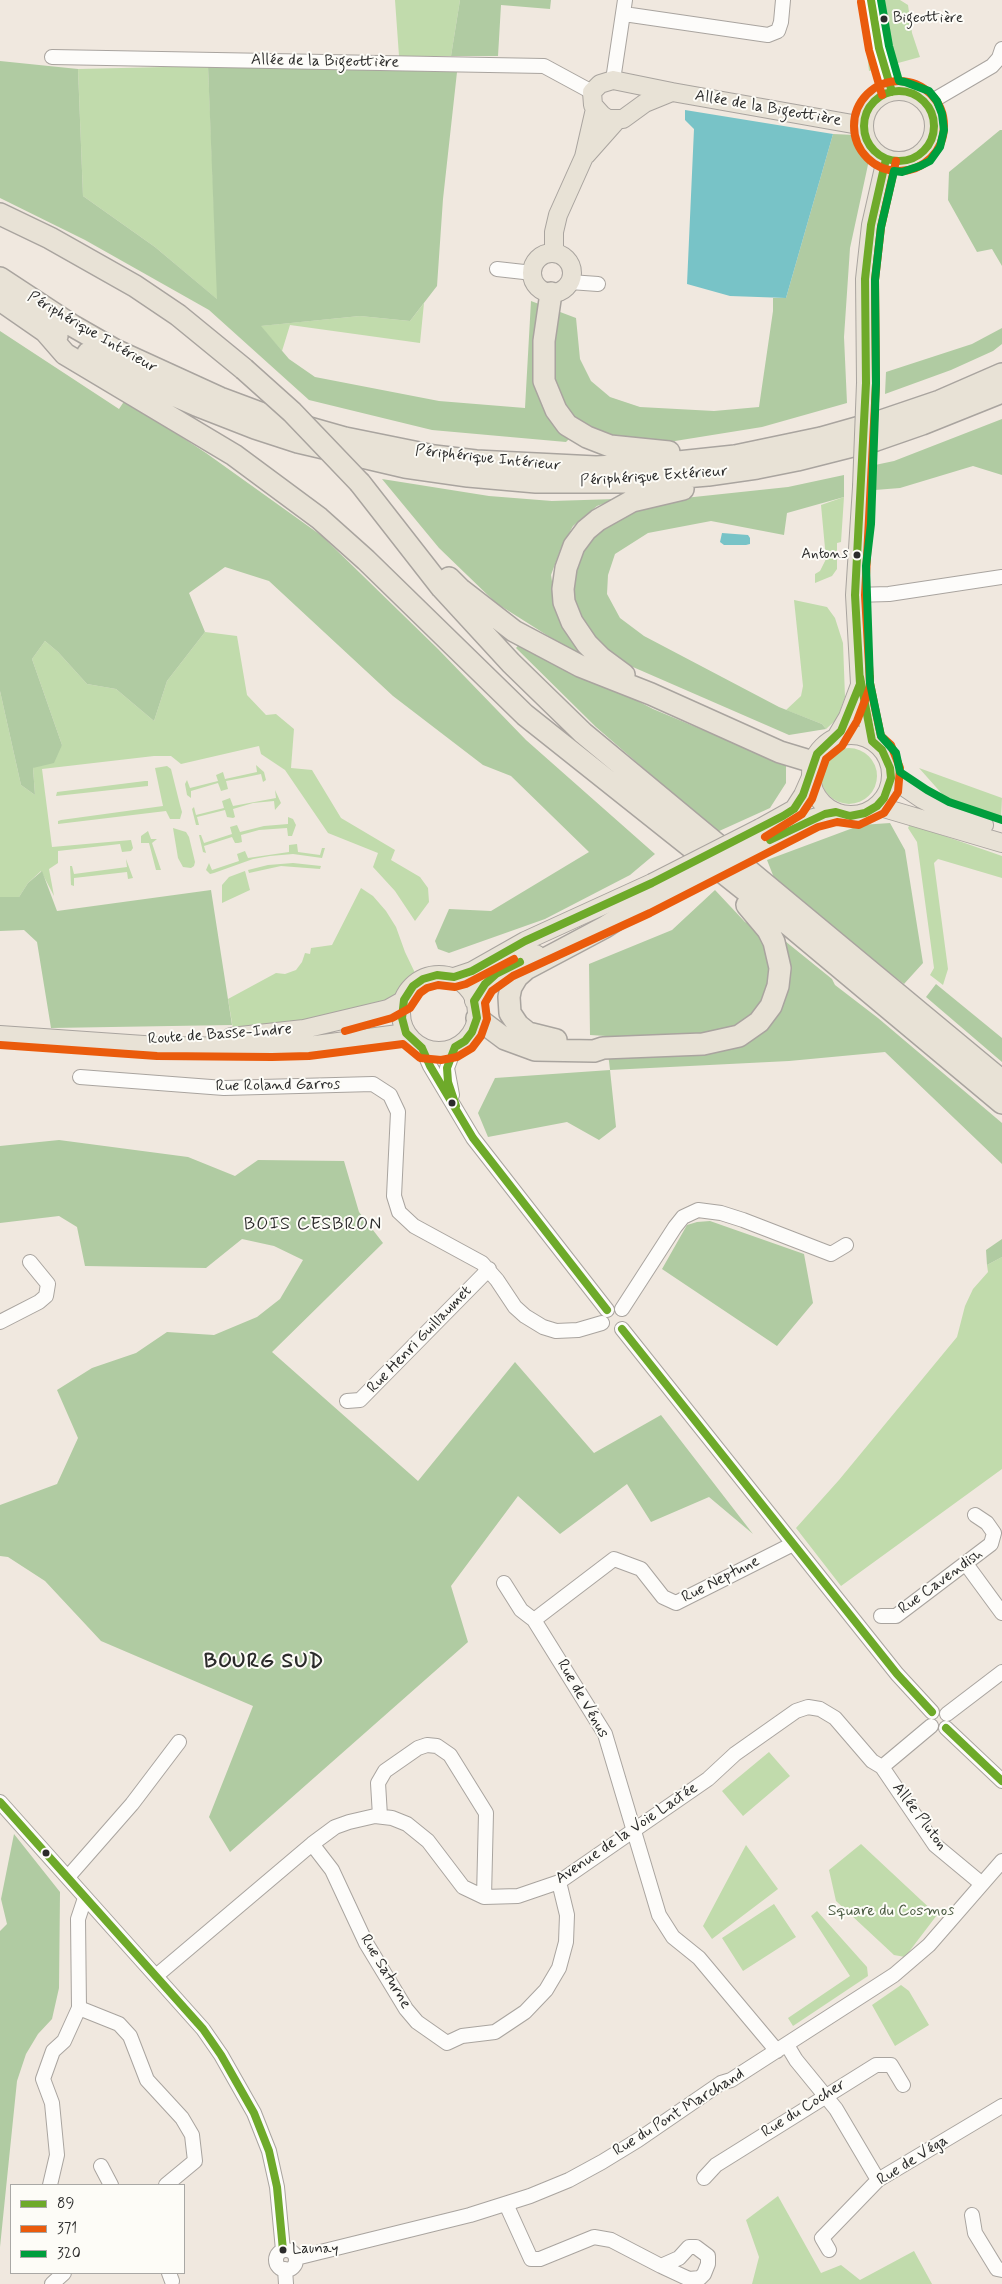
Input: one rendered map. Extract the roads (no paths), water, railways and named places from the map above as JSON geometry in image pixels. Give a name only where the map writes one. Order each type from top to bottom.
[{"type":"highway","points":[[0,214],[50,238],[135,286],[178,315],[244,368],[292,412],[460,589],[514,631],[580,666],[651,694],[780,752],[812,769]]},
{"type":"highway","name":"Périphérique Intérieur","points":[[0,278],[73,326],[161,373],[271,417],[345,438],[434,456],[519,465],[596,467],[700,460],[771,449],[849,430],[918,409],[1002,374]]},
{"type":"highway","points":[[551,293],[544,341],[544,381],[556,410],[568,425],[587,437],[610,446],[682,452],[700,460]]},
{"type":"highway","name":"Périphérique Extérieur","points":[[0,300],[45,331],[163,391],[255,428],[316,447],[405,467],[511,480],[595,483],[708,475],[785,463],[885,437],[968,407],[1002,392]]},
{"type":"highway","points":[[45,331],[65,354],[234,455],[319,518],[373,567],[525,715],[789,925],[1002,1103]]},
{"type":"highway","points":[[651,694],[601,658],[584,640],[572,622],[564,602],[563,589],[566,568],[574,546],[586,530],[598,520],[632,501],[769,474],[785,463]]},
{"type":"highway","points":[[360,483],[420,561],[470,620],[583,733],[1002,1080]]},
{"type":"highway","points":[[476,1010],[505,1039],[535,1050],[594,1051],[603,1048],[682,1046],[720,1042],[746,1032],[759,1022],[771,1006],[778,986],[780,968],[774,942],[760,919],[719,880],[709,862]]},
{"type":"highway","points":[[603,1048],[594,1043],[542,1038],[528,1033],[518,1025],[510,1013],[509,997],[518,977],[526,969],[605,927],[630,911]]},
{"type":"main road","points":[[554,253],[554,232],[558,215],[584,157],[594,100],[600,84],[613,80]]},
{"type":"main road","name":"Allée de la Bigeottière","points":[[613,80],[864,126]]},
{"type":"main road","points":[[594,100],[608,119],[617,120],[623,119],[645,103],[672,92]]},
{"type":"main road","points":[[892,92],[912,94],[928,106],[933,117],[934,130],[931,143],[923,153],[912,160],[899,162],[886,159],[870,146],[864,126],[866,114],[872,104],[881,96],[892,92]]},
{"type":"main road","points":[[584,157],[617,120]]},
{"type":"main road","points":[[872,741],[860,684],[856,595],[866,383],[865,288],[867,254],[871,225],[886,159]]},
{"type":"main road","points":[[554,253],[560,254],[570,263],[572,269],[570,282],[562,290],[551,293],[536,284],[532,273],[534,266],[541,256],[554,253]]},
{"type":"main road","points":[[835,739],[848,717],[860,684]]},
{"type":"main road","points":[[656,889],[630,911],[498,973],[485,984],[476,1010],[472,1032],[465,1041],[455,1047],[441,1050],[422,1048],[406,1032],[402,1018],[404,1000],[412,986],[423,978],[437,975],[454,977],[472,971],[525,942],[656,889],[766,833],[836,812],[858,815],[878,806],[884,798],[891,778],[887,758],[882,750],[872,741],[858,736],[846,735],[822,747],[803,795],[794,809],[766,833]]},
{"type":"main road","points":[[812,769],[818,798],[836,812]]},
{"type":"main road","points":[[891,778],[922,800],[945,811],[1002,831]]},
{"type":"main road","points":[[878,806],[1002,843]]},
{"type":"main road","points":[[454,977],[469,991],[476,1010]]},
{"type":"main road","name":"Route de Basse-Indre","points":[[121,1042],[249,1036],[304,1029],[388,1010],[404,1000]]},
{"type":"main road","name":"Route de Basse-Indre","points":[[0,1035],[158,1046],[272,1047],[308,1046],[406,1032]]},
{"type":"street","points":[[613,80],[625,0]]},
{"type":"street","points":[[624,14],[768,35],[778,31],[782,22],[783,0]]},
{"type":"street","points":[[871,0],[879,48],[892,92]]},
{"type":"street","points":[[928,106],[992,66],[999,58],[1002,48]]},
{"type":"street","name":"Allée de la Bigeottière","points":[[52,57],[544,66],[594,100]]},
{"type":"street","points":[[497,269],[532,273]]},
{"type":"street","points":[[570,282],[598,284]]},
{"type":"street","points":[[856,595],[883,595],[1002,577]]},
{"type":"street","points":[[455,1047],[447,1068],[448,1082],[456,1110]]},
{"type":"street","points":[[422,1048],[430,1066],[473,1138],[605,1316],[611,1331],[622,1329]]},
{"type":"street","name":"Rue Roland Garros","points":[[80,1077],[224,1088],[372,1084],[390,1095],[398,1112],[394,1196],[399,1212],[414,1226],[475,1257],[489,1269],[515,1307],[524,1316],[543,1327],[556,1331],[578,1330],[605,1316]]},
{"type":"street","points":[[622,1309],[675,1227],[683,1218],[698,1210],[721,1213],[743,1220],[831,1254],[846,1245]]},
{"type":"street","points":[[0,1322],[39,1302],[46,1296],[48,1284],[30,1262]]},
{"type":"street","name":"Rue Henri Guillaumet","points":[[347,1401],[360,1400],[489,1269]]},
{"type":"street","points":[[605,1316],[614,1307],[622,1309],[627,1319],[622,1329]]},
{"type":"street","points":[[622,1329],[897,1674],[932,1719],[940,1730],[946,1728],[949,1723],[948,1714],[942,1710],[932,1719],[882,1767]]},
{"type":"street","name":"Rue Cavendish","points":[[881,1616],[896,1616],[992,1544],[994,1533],[987,1524],[975,1515]]},
{"type":"street","name":"Rue Neptune","points":[[534,1620],[614,1559],[641,1568],[663,1597],[676,1603],[793,1544]]},
{"type":"street","points":[[966,1564],[1002,1613]]},
{"type":"street","name":"Rue de Vénus","points":[[504,1583],[521,1610],[534,1620],[605,1734],[659,1915],[673,1937],[699,1958],[782,2048],[796,2060],[826,2095],[878,2180]]},
{"type":"street","points":[[948,1714],[1002,1672]]},
{"type":"street","name":"Avenue de la Voie Lactée","points":[[484,1898],[518,1896],[559,1882],[708,1779],[735,1754],[796,1711],[808,1707],[820,1709],[836,1718],[872,1761],[882,1767]]},
{"type":"street","points":[[946,1728],[1002,1781]]},
{"type":"street","points":[[68,1877],[132,1804],[179,1742]]},
{"type":"street","points":[[156,1976],[234,1908],[312,1844],[335,1827],[359,1818],[380,1816],[392,1818],[418,1831],[437,1850],[453,1876],[463,1887],[484,1898],[486,1813],[450,1755],[437,1746],[427,1745],[418,1748],[385,1771],[378,1783],[380,1816]]},
{"type":"street","name":"Allée Pluton","points":[[882,1767],[936,1845],[982,1884]]},
{"type":"street","points":[[2,1808],[68,1877],[203,2029],[222,2055],[254,2113],[269,2151],[277,2187],[283,2250],[277,2259],[278,2264],[285,2269],[293,2267],[296,2258],[292,2251],[283,2250]]},
{"type":"street","name":"Rue Saturne","points":[[312,1844],[332,1870],[366,1943],[406,2009],[416,2022],[447,2043],[462,2036],[495,2032],[525,2012],[546,1990],[559,1968],[566,1942],[568,1915],[559,1882]]},
{"type":"street","name":"Rue du Pont Marchand","points":[[296,2258],[470,2215],[506,2204],[569,2180],[602,2162],[638,2140],[721,2083],[731,2080],[894,1975],[929,1945],[1002,1861]]},
{"type":"street","points":[[50,2184],[57,2155],[52,2103],[43,2078],[53,2051],[64,2041],[79,2008],[78,1919],[85,1898]]},
{"type":"street","points":[[79,2008],[119,2024],[130,2036],[147,2080],[182,2118],[192,2135],[195,2160],[167,2184]]},
{"type":"street","name":"Rue du Cocher","points":[[704,2178],[716,2165],[876,2065],[891,2065],[903,2085]]},
{"type":"street","name":"Rue de Véga","points":[[829,2250],[822,2238],[878,2180],[1002,2106]]},
{"type":"street","points":[[101,2166],[110,2184]]},
{"type":"street","points":[[506,2204],[531,2259],[540,2258],[594,2238],[611,2240],[661,2266]]},
{"type":"street","points":[[972,2215],[975,2233],[997,2269],[1002,2270]]},
{"type":"street","points":[[285,2269],[286,2284]]},
{"type":"street","points":[[52,2284],[63,2274]]},
{"type":"water","points":[[685,110],[833,134],[786,298],[730,296],[687,284],[694,129],[685,120]]},
{"type":"water","points":[[722,533],[748,535],[750,544],[724,545],[720,542]]},
{"type":"place","name":"Bigeottière","points":[[884,19]]},
{"type":"place","name":"Antons","points":[[857,555]]},
{"type":"place","name":"Launay","points":[[283,2250]]},
{"type":"district","name":"BOIS CESBRON","points":[[313,1225]]},
{"type":"district","name":"BOURG SUD","points":[[264,1663]]},
{"type":"park label","name":"Square du Cosmos","points":[[891,1912]]}]
